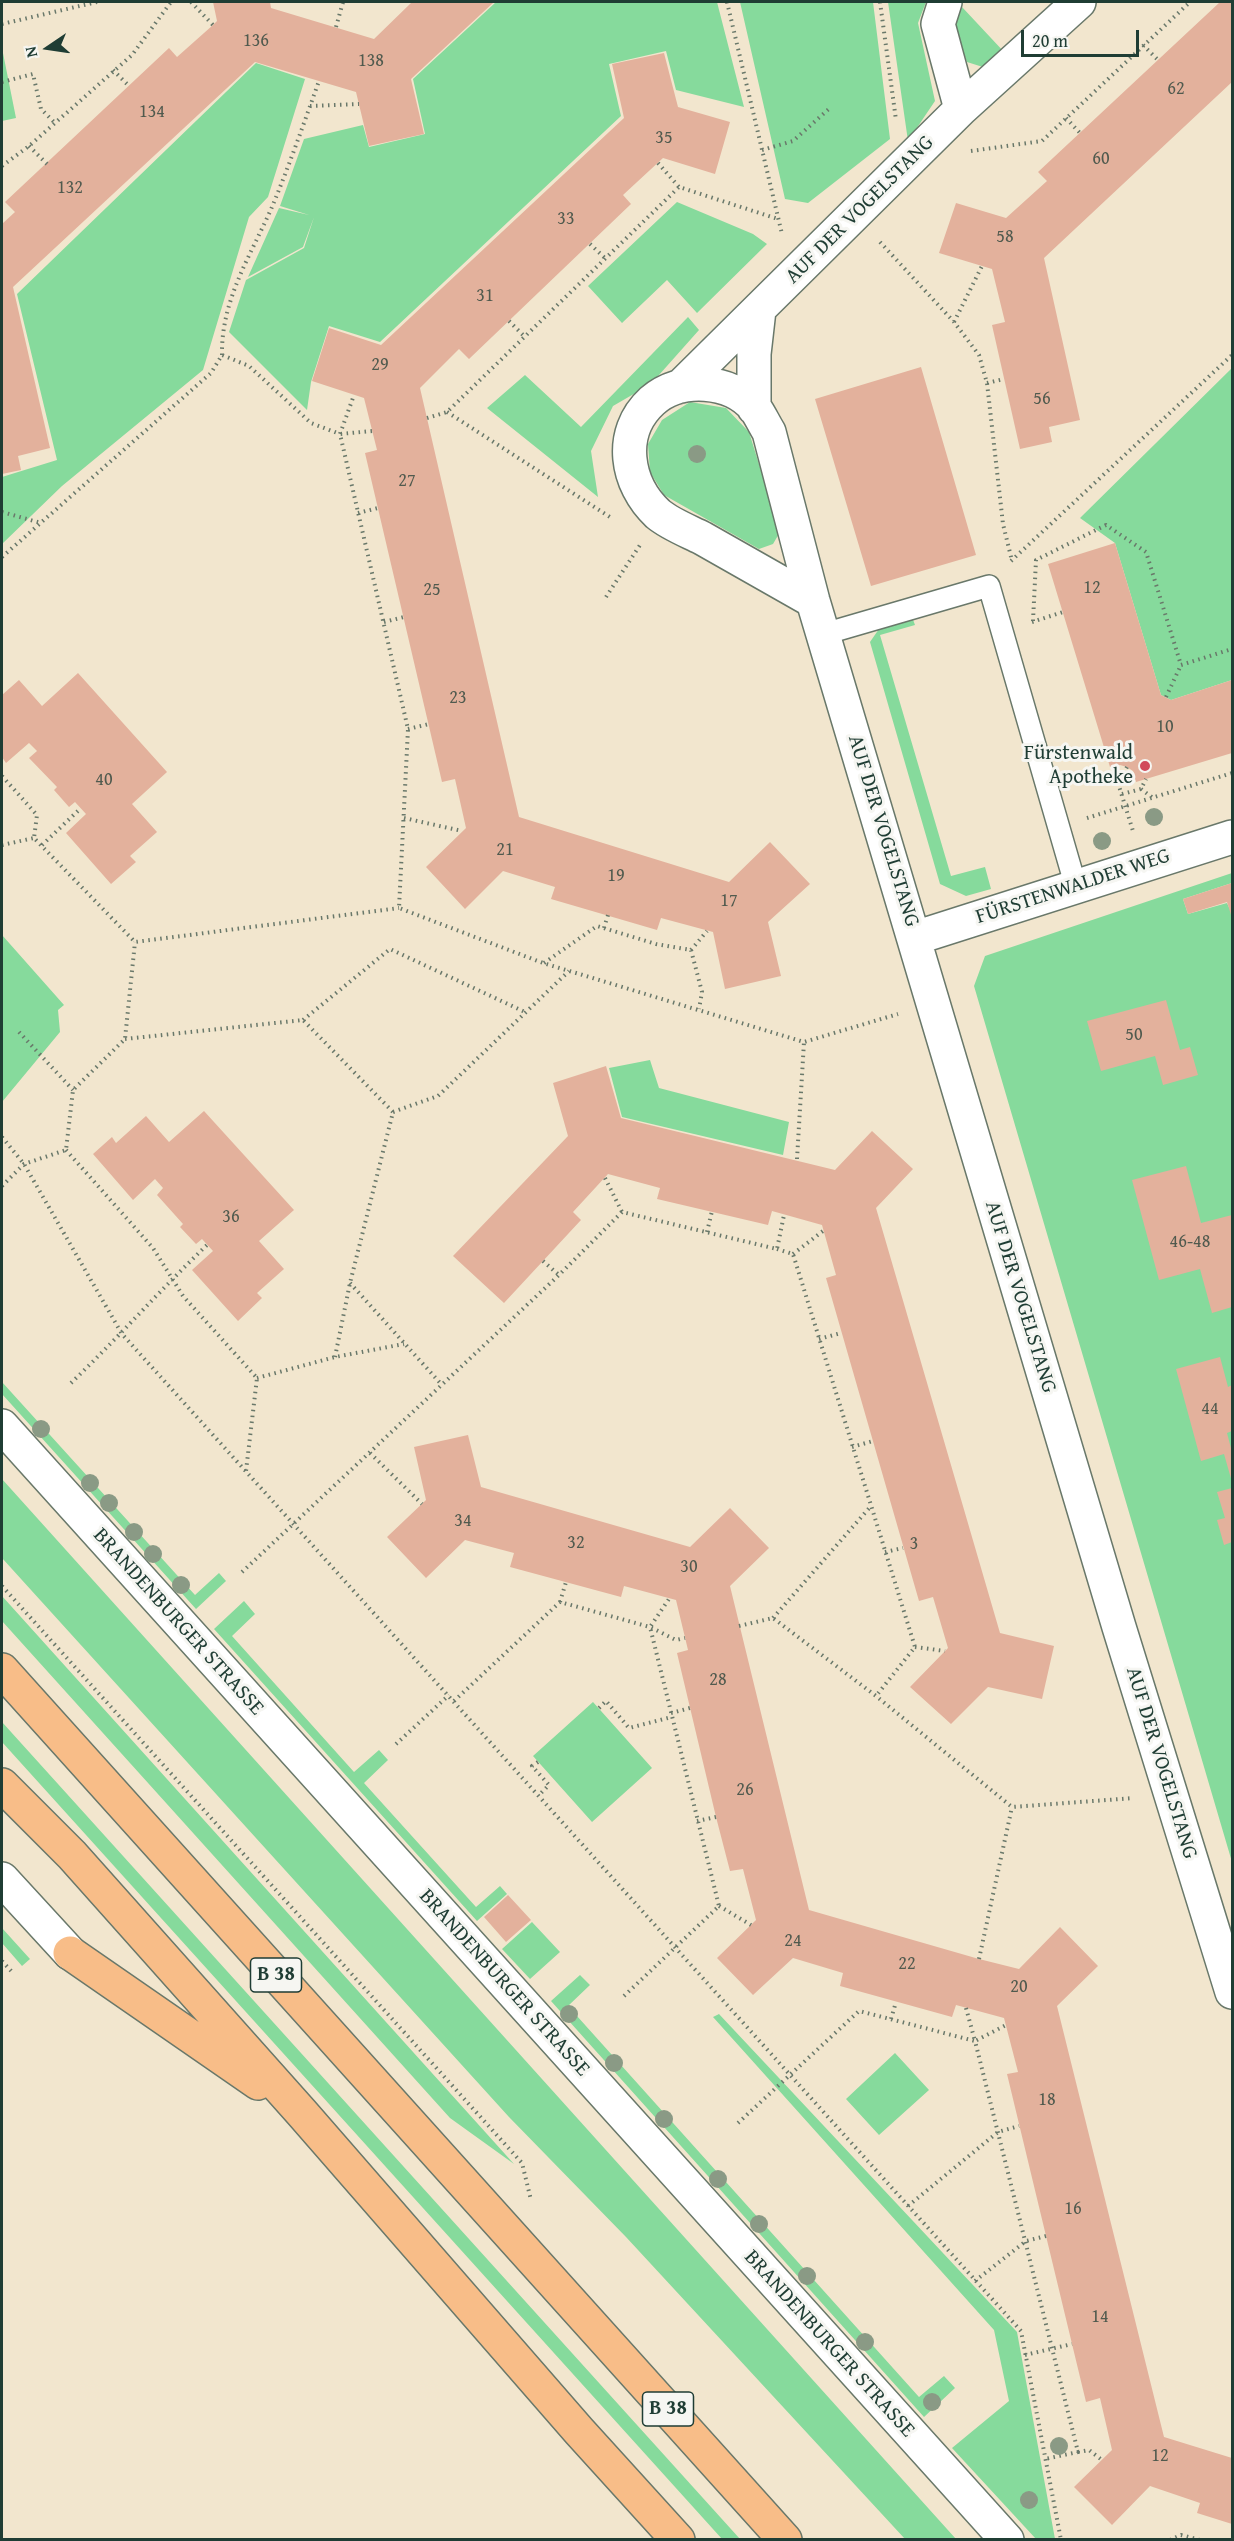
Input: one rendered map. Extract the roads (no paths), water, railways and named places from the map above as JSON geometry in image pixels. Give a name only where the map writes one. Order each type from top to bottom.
[{"type":"highway","name":"B 38","points":[[2,1670],[785,2540]]},
{"type":"highway","points":[[2,1785],[72,1855],[302,2113],[579,2431],[678,2540]]},
{"type":"highway","points":[[70,1953],[302,2113]]},
{"type":"street","points":[[945,2],[938,24],[961,109]]},
{"type":"street","name":"AUF DER VOGELSTANG","points":[[813,601],[659,515],[636,488],[628,456],[636,424],[652,401],[681,386],[698,366],[759,310],[961,109],[1079,2]]},
{"type":"street","points":[[754,408],[754,354],[759,310]]},
{"type":"street","name":"AUF DER VOGELSTANG","points":[[681,386],[711,384],[735,392],[754,408],[769,432],[813,601],[1169,1791],[1233,1992]]},
{"type":"street","name":"FÜRSTENWALDER WEG","points":[[915,938],[1233,837]]},
{"type":"street","name":"BRANDENBURGER STRASSE","points":[[2,1426],[1007,2540]]},
{"type":"street","points":[[2,1879],[70,1953]]},
{"type":"lane","points":[[824,634],[990,586],[1076,887]]},
{"type":"place","name":"Fürstenwald Apotheke","points":[[1145,766]]}]
